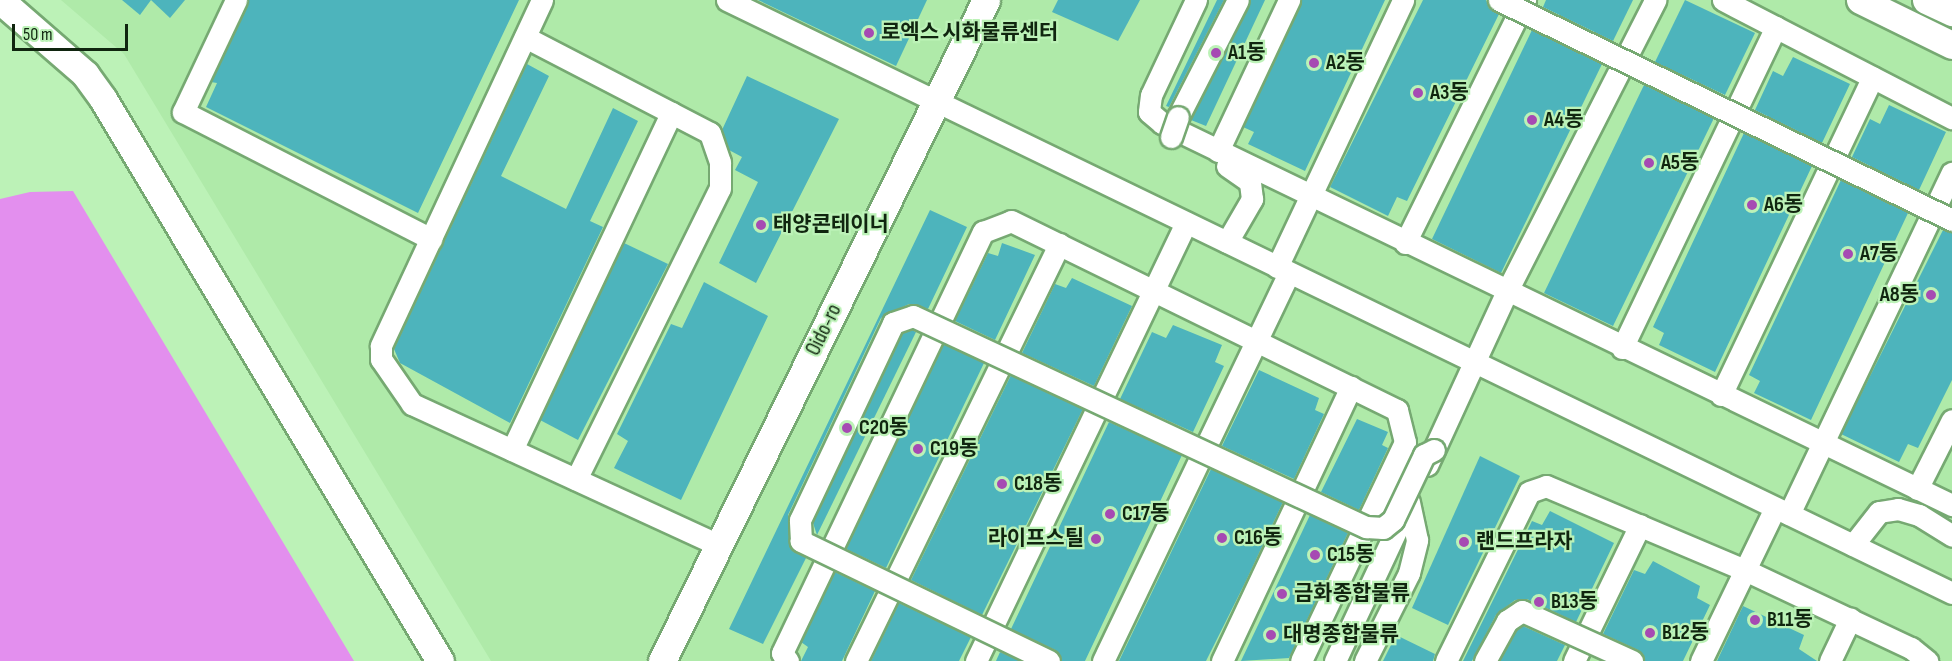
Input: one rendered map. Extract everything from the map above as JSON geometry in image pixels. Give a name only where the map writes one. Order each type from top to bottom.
[{"type":"main road","points":[[0,0],[85,74],[103,99],[440,661]]},
{"type":"main road","name":"Oido-ro","points":[[662,661],[986,0]]},
{"type":"main road","points":[[1860,0],[1952,45]]},
{"type":"main road","points":[[1926,0],[1952,12]]},
{"type":"street","points":[[236,0],[183,112],[431,238]]},
{"type":"street","points":[[542,0],[381,346],[381,358],[412,404],[719,545]]},
{"type":"street","points":[[727,0],[1475,365],[1952,593]]},
{"type":"street","points":[[1196,0],[1151,95],[1149,112],[1162,123],[1506,293],[1952,505]]},
{"type":"street","points":[[1227,243],[1252,199],[1250,182],[1236,170],[1183,149],[1176,122],[1238,0]]},
{"type":"street","points":[[1218,151],[1289,0]]},
{"type":"street","points":[[1103,661],[1255,341],[1283,270],[1308,195],[1403,0]]},
{"type":"street","points":[[1499,0],[1952,220]]},
{"type":"street","points":[[1405,243],[1525,0]]},
{"type":"street","points":[[1335,661],[1475,365],[1506,293],[1654,0]]},
{"type":"street","points":[[1723,0],[1952,118]]},
{"type":"street","points":[[1622,348],[1776,27]]},
{"type":"street","points":[[525,37],[672,113],[713,137],[720,162],[720,188],[576,479]]},
{"type":"street","points":[[1721,395],[1873,77]]},
{"type":"street","points":[[512,450],[672,113]]},
{"type":"street","points":[[1701,661],[1745,570],[1822,443],[1952,173]]},
{"type":"street","points":[[788,661],[782,652],[983,232],[1011,221],[1397,410],[1405,442],[1301,661]]},
{"type":"street","points":[[976,661],[1186,223]]},
{"type":"street","points":[[856,661],[1059,244]]},
{"type":"street","points":[[1049,661],[801,541],[800,520],[893,323],[913,316],[1366,527],[1383,528],[1393,520],[1424,455],[1434,450]]},
{"type":"street","points":[[1222,661],[1351,387]]},
{"type":"street","points":[[1917,489],[1952,420]]},
{"type":"street","points":[[1446,661],[1528,492],[1546,486],[1745,570],[1911,648],[1927,661]]},
{"type":"street","points":[[1365,661],[1408,573],[1417,540],[1409,501]]},
{"type":"street","points":[[1853,545],[1879,512],[1898,509],[1919,515],[1952,536]]},
{"type":"street","points":[[1574,661],[1640,525]]},
{"type":"street","points":[[1485,661],[1507,621],[1522,611],[1632,661]]},
{"type":"street","points":[[1830,661],[1850,619]]},
{"type":"shaded area","points":[[61,0],[1952,0],[1952,661],[491,661],[124,54]]},
{"type":"shaded area","points":[[73,191],[354,661],[0,661],[0,199],[30,192]]},
{"type":"building","points":[[122,0],[151,0],[140,15]]},
{"type":"building","points":[[151,0],[185,0],[170,18]]},
{"type":"building","points":[[249,0],[519,0],[418,213],[206,107],[217,83],[211,82]]},
{"type":"building","name":"로엑스 시화물류센터","points":[[758,0],[927,0],[896,66]]},
{"type":"building","points":[[1058,0],[1140,0],[1118,41],[1052,12]]},
{"type":"building","points":[[1217,0],[1224,0],[1169,107],[1166,106]]},
{"type":"building","points":[[1251,0],[1265,0],[1206,126],[1191,120]]},
{"type":"building","name":"A2동","points":[[1302,0],[1385,0],[1305,171],[1248,144],[1254,132],[1243,127]]},
{"type":"building","name":"A3동","points":[[1423,0],[1486,0],[1489,8],[1499,14],[1407,201],[1397,197],[1388,216],[1330,187]]},
{"type":"building","points":[[1546,0],[1633,0],[1613,41],[1543,7]]},
{"type":"building","points":[[1685,0],[1755,33],[1725,95],[1655,62]]},
{"type":"building","name":"A4동","points":[[1532,30],[1602,64],[1501,273],[1432,239]]},
{"type":"building","points":[[1793,57],[1850,84],[1822,143],[1755,110],[1773,71],[1783,76]]},
{"type":"building","points":[[527,64],[549,76],[501,176],[566,209],[613,108],[638,121],[590,221],[603,227],[510,423],[400,363],[394,349]]},
{"type":"building","points":[[747,76],[839,119],[756,283],[719,263],[758,182],[735,170],[742,157],[729,150],[722,130]]},
{"type":"building","name":"A5동","points":[[1644,85],[1714,118],[1613,326],[1544,293]]},
{"type":"building","points":[[1889,105],[1946,132],[1919,190],[1852,157],[1870,119],[1880,124]]},
{"type":"building","name":"A6동","points":[[1744,133],[1812,166],[1715,372],[1659,345],[1664,333],[1653,327]]},
{"type":"building","name":"A7동","points":[[1841,180],[1908,213],[1811,420],[1754,393],[1760,381],[1749,375]]},
{"type":"building","points":[[930,210],[967,227],[928,309],[909,304],[881,318],[788,515],[790,547],[806,558],[763,644],[729,629]]},
{"type":"building","name":"A8동","points":[[1943,230],[1952,233],[1952,380],[1918,448],[1908,444],[1899,462],[1841,434]]},
{"type":"building","points":[[624,243],[668,264],[578,440],[540,420]]},
{"type":"building","points":[[1002,243],[1035,255],[995,340],[955,321],[988,253],[998,256]]},
{"type":"building","points":[[1072,278],[1132,306],[1094,386],[1022,353],[1055,284],[1066,288]]},
{"type":"building","points":[[704,282],[768,316],[681,500],[614,468],[628,441],[617,434],[671,324],[682,328]]},
{"type":"building","points":[[1173,325],[1222,345],[1215,362],[1224,366],[1193,432],[1120,399],[1152,332],[1166,338]]},
{"type":"building","points":[[912,330],[916,332],[817,535],[813,523],[902,333]]},
{"type":"building","points":[[944,344],[984,363],[886,568],[846,549]]},
{"type":"building","points":[[1259,370],[1319,398],[1315,410],[1324,414],[1294,479],[1222,446]]},
{"type":"building","points":[[1011,375],[1083,409],[982,615],[911,580]]},
{"type":"building","points":[[1357,419],[1388,432],[1382,445],[1388,448],[1359,510],[1321,492]]},
{"type":"building","name":"C17동","points":[[1109,422],[1182,455],[1085,661],[1062,661],[1055,650],[1011,629]]},
{"type":"building","name":"랜드프라자","points":[[1480,456],[1520,476],[1448,625],[1412,608]]},
{"type":"building","name":"C16동","points":[[1211,469],[1283,502],[1246,581],[1206,661],[1119,661]]},
{"type":"building","name":"B13동","points":[[1550,511],[1614,543],[1576,622],[1527,599],[1515,600],[1496,615],[1472,661],[1463,661],[1532,521],[1542,525]]},
{"type":"building","points":[[1310,515],[1348,533],[1289,658],[1241,661]]},
{"type":"building","name":"B12동","points":[[1653,561],[1700,586],[1697,598],[1710,605],[1683,661],[1645,661],[1638,650],[1603,634],[1634,570],[1645,574]]},
{"type":"building","points":[[835,572],[875,591],[842,661],[801,661],[808,647],[801,642]]},
{"type":"building","points":[[899,603],[971,637],[959,661],[871,661]]},
{"type":"building","name":"B11동","points":[[1743,606],[1804,635],[1799,649],[1817,661],[1717,661]]},
{"type":"building","points":[[1523,626],[1565,645],[1557,661],[1500,661],[1517,630]]},
{"type":"building","points":[[1396,635],[1435,654],[1433,661],[1383,661]]},
{"type":"building","points":[[1000,652],[1020,661],[996,661]]},
{"type":"place","name":"로엑스 시화물류센터","points":[[869,33]]},
{"type":"place","name":"A1동","points":[[1216,53]]},
{"type":"place","name":"A2동","points":[[1314,63]]},
{"type":"place","name":"A3동","points":[[1418,93]]},
{"type":"place","name":"A4동","points":[[1532,120]]},
{"type":"place","name":"A5동","points":[[1649,163]]},
{"type":"place","name":"A6동","points":[[1752,205]]},
{"type":"place","name":"태양콘테이너","points":[[761,225]]},
{"type":"place","name":"A7동","points":[[1848,254]]},
{"type":"place","name":"A8동","points":[[1931,295]]},
{"type":"place","name":"C20동","points":[[847,428]]},
{"type":"place","name":"C19동","points":[[918,449]]},
{"type":"place","name":"C18동","points":[[1002,484]]},
{"type":"place","name":"C17동","points":[[1110,514]]},
{"type":"place","name":"C16동","points":[[1222,538]]},
{"type":"place","name":"라이프스틸","points":[[1096,539]]},
{"type":"place","name":"랜드프라자","points":[[1464,542]]},
{"type":"place","name":"C15동","points":[[1315,555]]},
{"type":"place","name":"금화종합물류","points":[[1282,594]]},
{"type":"place","name":"B13동","points":[[1539,602]]},
{"type":"place","name":"B11동","points":[[1755,620]]},
{"type":"place","name":"B12동","points":[[1650,633]]},
{"type":"place","name":"대명종합물류","points":[[1271,635]]}]
